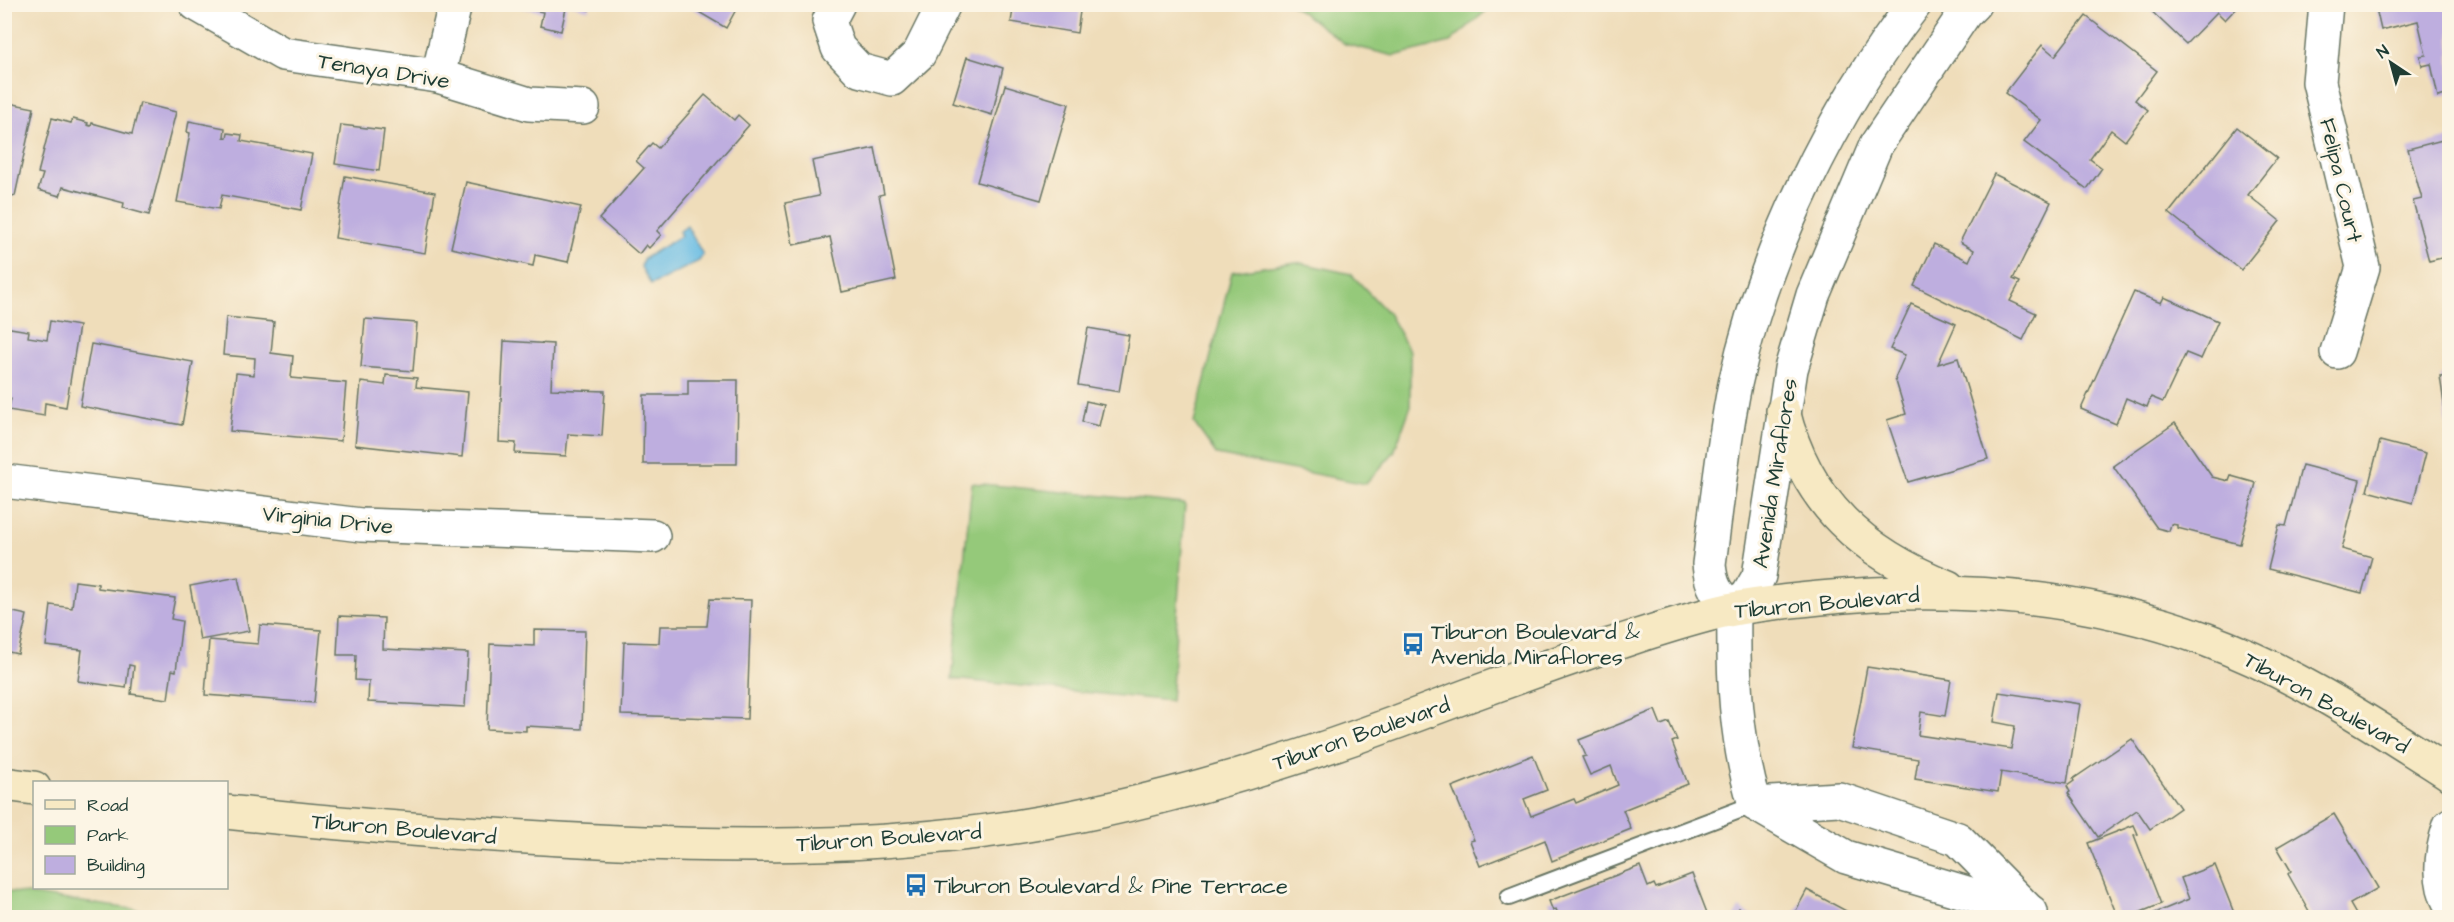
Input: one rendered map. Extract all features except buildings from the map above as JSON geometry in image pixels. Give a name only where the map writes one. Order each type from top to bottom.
[{"type":"main road","points":[[1783,411],[1788,432],[1808,478],[1839,519],[1880,554],[1913,573],[1958,592]]},
{"type":"main road","name":"Tiburon Boulevard","points":[[228,812],[408,830],[672,844],[828,844],[912,839],[993,830],[1097,811],[1210,783],[1323,748],[1497,684],[1632,638],[1734,609],[1886,592],[1958,592],[2031,597],[2129,615],[2212,642],[2252,658],[2327,697],[2450,774]]},
{"type":"main road","points":[[4,784],[33,788]]},
{"type":"street","name":"Tenaya Drive","points":[[196,4],[283,54],[438,76],[529,104],[583,107]]},
{"type":"street","points":[[438,76],[455,4]]},
{"type":"street","points":[[838,4],[829,21],[838,48],[859,70],[892,79],[919,54],[944,4]]},
{"type":"street","points":[[1755,804],[1839,799],[1958,839],[2031,912],[1846,857],[1755,804],[1744,770],[1737,727],[1733,677],[1734,609],[1719,597],[1711,581],[1708,564],[1728,420],[1756,307],[1793,212],[1829,137],[1884,44],[1916,4]]},
{"type":"street","name":"Avenida Miraflores","points":[[1734,609],[1748,595],[1759,576],[1791,369],[1813,295],[1876,145],[1974,4]]},
{"type":"street","name":"Felipa Court","points":[[2326,4],[2319,82],[2363,267],[2337,352]]},
{"type":"street","name":"Virginia Drive","points":[[4,481],[361,525],[653,536]]},
{"type":"street","points":[[2450,825],[2445,839],[2442,878],[2450,904]]},
{"type":"lane","points":[[1509,897],[1755,804]]},
{"type":"green space","points":[[1291,4],[1493,5],[1450,42],[1394,56],[1345,44]]},
{"type":"green space","points":[[1296,262],[1351,274],[1388,313],[1410,352],[1410,408],[1394,452],[1366,484],[1217,455],[1194,423],[1232,272]]},
{"type":"green space","points":[[972,483],[1185,504],[1171,701],[952,679]]},
{"type":"green space","points":[[5,891],[188,917],[5,917]]},
{"type":"water","points":[[687,226],[703,255],[699,261],[651,285],[641,267],[643,259],[681,236],[679,232]]},
{"type":"place","name":"Tiburon Boulevard & Avenida Miraflores","points":[[1413,644]]},
{"type":"place","name":"Tiburon Boulevard & Pine Terrace","points":[[916,885]]}]
